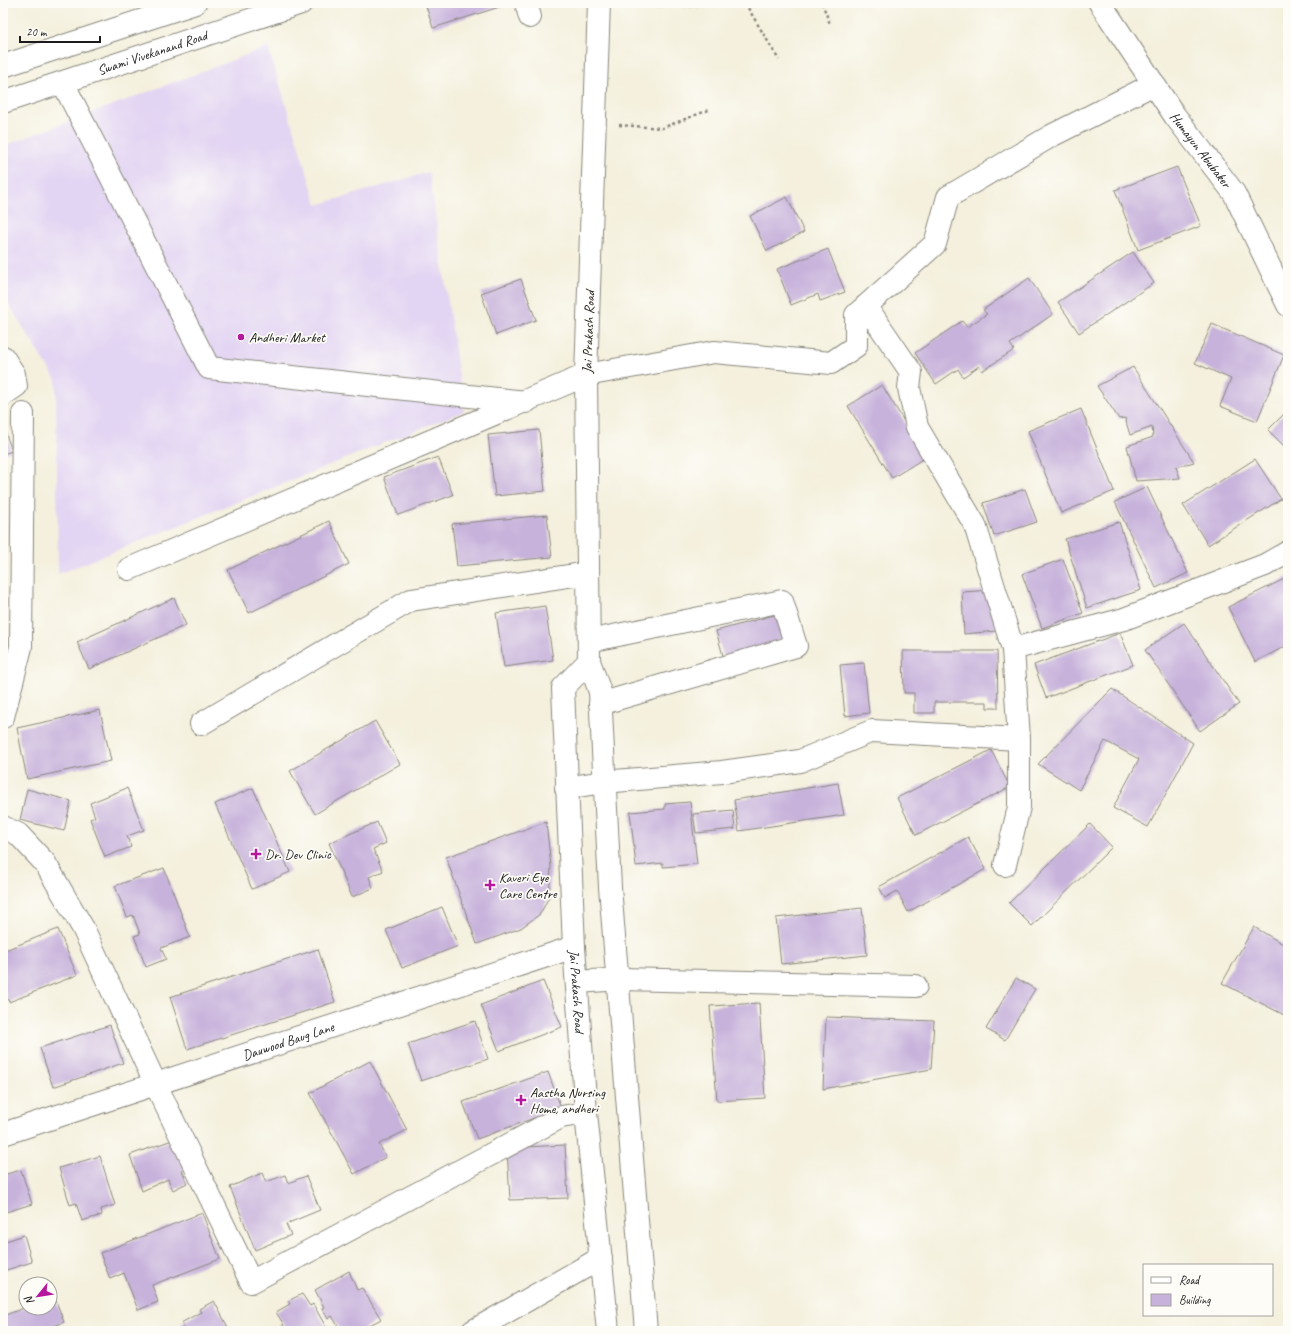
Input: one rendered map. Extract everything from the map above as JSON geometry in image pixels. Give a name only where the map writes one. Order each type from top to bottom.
[{"type":"street","points":[[3,66],[195,3]]},
{"type":"street","name":"Swami Vivekanand Road","points":[[3,102],[302,3]]},
{"type":"street","name":"Humayun Abubaker","points":[[1100,3],[1175,116],[1234,193],[1288,304]]},
{"type":"street","name":"Jai Prakash Road","points":[[599,5],[586,376],[589,651],[600,692],[603,782],[617,979],[646,1331]]},
{"type":"street","points":[[63,83],[209,368],[527,402]]},
{"type":"street","points":[[129,570],[586,376],[714,352],[831,363],[856,346],[856,315],[935,244],[948,197],[1051,136],[1154,84]]},
{"type":"street","points":[[866,306],[911,372],[909,388],[917,427],[975,525],[1013,649],[1019,739],[1019,807],[1005,865]]},
{"type":"street","points":[[3,357],[14,374],[16,386],[3,396]]},
{"type":"street","points":[[3,717],[21,647],[23,414]]},
{"type":"street","points":[[1013,649],[1124,619],[1265,565],[1288,552]]},
{"type":"street","points":[[201,724],[411,600],[588,573]]},
{"type":"street","points":[[589,651],[782,601],[796,646],[600,704]]},
{"type":"street","name":"Jai Prakash Road","points":[[589,651],[563,688],[566,788],[574,947],[586,1113],[608,1331]]},
{"type":"street","points":[[566,788],[603,782],[722,772],[800,761],[872,731],[1019,739]]},
{"type":"street","points":[[3,827],[18,834],[44,863],[79,922],[251,1282],[561,1117],[586,1113]]},
{"type":"street","name":"Dauwood Baug Lane","points":[[3,1134],[574,947]]},
{"type":"street","points":[[577,982],[617,979],[916,986]]},
{"type":"street","points":[[473,1331],[601,1258]]},
{"type":"path","points":[[745,3],[779,60]]},
{"type":"path","points":[[822,3],[830,24]]},
{"type":"path","points":[[599,5],[701,6]]},
{"type":"path","points":[[618,125],[662,128],[711,109]]},
{"type":"shaded area","name":"Andheri Market","points":[[268,47],[317,205],[429,172],[464,411],[58,574],[56,380],[3,295],[3,146]]},
{"type":"building","points":[[425,3],[512,3],[433,28]]},
{"type":"building","points":[[1177,167],[1201,226],[1138,250],[1115,190]]},
{"type":"building","points":[[787,197],[804,232],[767,251],[750,216]]},
{"type":"building","points":[[828,249],[845,292],[820,301],[818,294],[791,305],[777,269]]},
{"type":"building","points":[[1133,252],[1154,283],[1079,333],[1058,302]]},
{"type":"building","points":[[1029,278],[1053,314],[1010,344],[1014,350],[982,371],[979,366],[963,377],[958,369],[936,384],[915,353],[962,321],[967,327],[987,314],[983,310]]},
{"type":"building","points":[[521,279],[536,320],[496,335],[481,293]]},
{"type":"building","points":[[1212,324],[1284,355],[1257,421],[1220,406],[1231,379],[1195,363]]},
{"type":"building","points":[[1133,367],[1194,462],[1176,467],[1180,478],[1136,481],[1127,446],[1153,437],[1152,427],[1130,435],[1125,418],[1119,419],[1097,386]]},
{"type":"building","points":[[882,385],[926,457],[892,478],[848,406]]},
{"type":"building","points":[[1081,409],[1114,491],[1061,513],[1028,431]]},
{"type":"building","points":[[1288,410],[1288,450],[1268,430]]},
{"type":"building","points":[[3,426],[12,451],[3,454]]},
{"type":"building","points":[[539,430],[545,491],[495,496],[488,435]]},
{"type":"building","points":[[438,457],[453,495],[398,515],[384,477]]},
{"type":"building","points":[[1255,459],[1281,499],[1208,545],[1183,505]]},
{"type":"building","points":[[1147,487],[1188,573],[1156,588],[1115,502]]},
{"type":"building","points":[[1025,489],[1037,522],[994,536],[983,503]]},
{"type":"building","points":[[547,515],[552,557],[457,566],[452,524]]},
{"type":"building","points":[[329,521],[349,564],[249,613],[228,570]]},
{"type":"building","points":[[1119,522],[1141,590],[1087,608],[1065,539]]},
{"type":"building","points":[[1063,559],[1083,613],[1042,628],[1022,574]]},
{"type":"building","points":[[1288,577],[1288,645],[1255,662],[1228,607]]},
{"type":"building","points":[[993,590],[996,631],[964,634],[962,592]]},
{"type":"building","points":[[174,598],[186,625],[89,669],[77,642]]},
{"type":"building","points":[[545,606],[553,660],[504,667],[496,613]]},
{"type":"building","points":[[778,614],[785,642],[724,659],[716,631]]},
{"type":"building","points":[[1184,623],[1239,704],[1200,731],[1145,650]]},
{"type":"building","points":[[1120,633],[1133,665],[1046,698],[1034,665]]},
{"type":"building","points":[[903,651],[997,651],[998,708],[987,708],[987,702],[934,702],[934,713],[914,713],[914,693],[904,693]]},
{"type":"building","points":[[864,663],[869,713],[845,716],[840,665]]},
{"type":"building","points":[[1112,689],[1193,743],[1148,827],[1113,808],[1139,759],[1105,741],[1079,790],[1038,764]]},
{"type":"building","points":[[100,710],[111,761],[27,779],[17,728]]},
{"type":"building","points":[[375,721],[400,764],[315,814],[290,771]]},
{"type":"building","points":[[991,750],[1010,787],[916,835],[897,798]]},
{"type":"building","points":[[838,783],[844,815],[739,831],[734,800]]},
{"type":"building","points":[[127,788],[144,830],[127,836],[131,847],[105,857],[90,819],[95,817],[90,803]]},
{"type":"building","points":[[253,788],[290,872],[252,889],[215,804]]},
{"type":"building","points":[[27,789],[71,801],[64,831],[20,820]]},
{"type":"building","points":[[690,802],[697,864],[663,867],[663,863],[636,866],[630,812],[665,809],[665,804]]},
{"type":"building","points":[[733,810],[735,829],[696,833],[693,814]]},
{"type":"building","points":[[377,822],[386,843],[373,849],[383,871],[369,877],[373,888],[352,897],[329,843]]},
{"type":"building","points":[[546,822],[551,867],[549,897],[540,914],[521,928],[477,944],[446,857]]},
{"type":"building","points":[[1090,824],[1112,847],[1032,926],[1009,903]]},
{"type":"building","points":[[968,837],[986,869],[908,912],[897,891],[885,898],[879,887]]},
{"type":"building","points":[[164,868],[190,937],[161,948],[166,959],[146,967],[134,936],[140,934],[133,915],[127,917],[115,886]]},
{"type":"building","points":[[442,907],[458,946],[402,968],[386,930]]},
{"type":"building","points":[[862,908],[867,955],[781,964],[776,918]]},
{"type":"building","points":[[1254,927],[1288,947],[1288,1017],[1222,983]]},
{"type":"building","points":[[58,929],[77,975],[9,1002],[3,991],[3,951]]},
{"type":"building","points":[[318,949],[335,1002],[187,1049],[170,997]]},
{"type":"building","points":[[1016,978],[1035,989],[1005,1040],[986,1029]]},
{"type":"building","points":[[543,981],[562,1027],[499,1051],[481,1005]]},
{"type":"building","points":[[759,1003],[765,1098],[717,1101],[710,1006]]},
{"type":"building","points":[[826,1017],[934,1021],[931,1069],[823,1089]]},
{"type":"building","points":[[475,1021],[488,1059],[421,1081],[408,1044]]},
{"type":"building","points":[[110,1025],[123,1063],[53,1087],[40,1048]]},
{"type":"building","points":[[370,1061],[407,1130],[379,1144],[386,1157],[354,1174],[310,1093]]},
{"type":"building","points":[[548,1072],[561,1108],[477,1139],[463,1102]]},
{"type":"building","points":[[178,1138],[188,1168],[182,1170],[187,1183],[173,1190],[168,1179],[142,1191],[130,1155]]},
{"type":"building","points":[[565,1145],[568,1198],[510,1200],[507,1148]]},
{"type":"building","points":[[100,1156],[115,1205],[101,1209],[102,1215],[82,1221],[76,1203],[70,1205],[59,1168]]},
{"type":"building","points":[[21,1170],[32,1204],[3,1213],[3,1175]]},
{"type":"building","points":[[262,1173],[266,1182],[285,1175],[288,1183],[306,1176],[320,1210],[286,1224],[291,1235],[255,1250],[230,1187]]},
{"type":"building","points":[[202,1213],[220,1259],[152,1285],[158,1302],[138,1310],[124,1273],[110,1279],[100,1253]]},
{"type":"building","points":[[24,1235],[32,1262],[3,1271],[3,1242]]},
{"type":"building","points":[[349,1271],[357,1290],[362,1288],[381,1319],[359,1331],[341,1331],[332,1316],[328,1319],[322,1308],[324,1307],[315,1290]]},
{"type":"building","points":[[302,1294],[310,1306],[313,1304],[326,1327],[323,1329],[324,1331],[281,1331],[279,1328],[284,1325],[276,1312],[290,1304],[288,1301]]},
{"type":"building","points":[[214,1301],[230,1331],[177,1331],[184,1327],[181,1323],[201,1312],[199,1309]]},
{"type":"building","points":[[58,1306],[64,1322],[41,1331],[3,1331],[3,1316],[18,1310],[18,1316],[58,1316]]},
{"type":"place","name":"Andheri Market","points":[[241,337]]},
{"type":"place","name":"Dr. Dev Clinic","points":[[256,854]]},
{"type":"place","name":"Kaveri Eye Care Centre","points":[[490,885]]},
{"type":"place","name":"Aastha Nursing Home, andheri","points":[[521,1100]]}]
